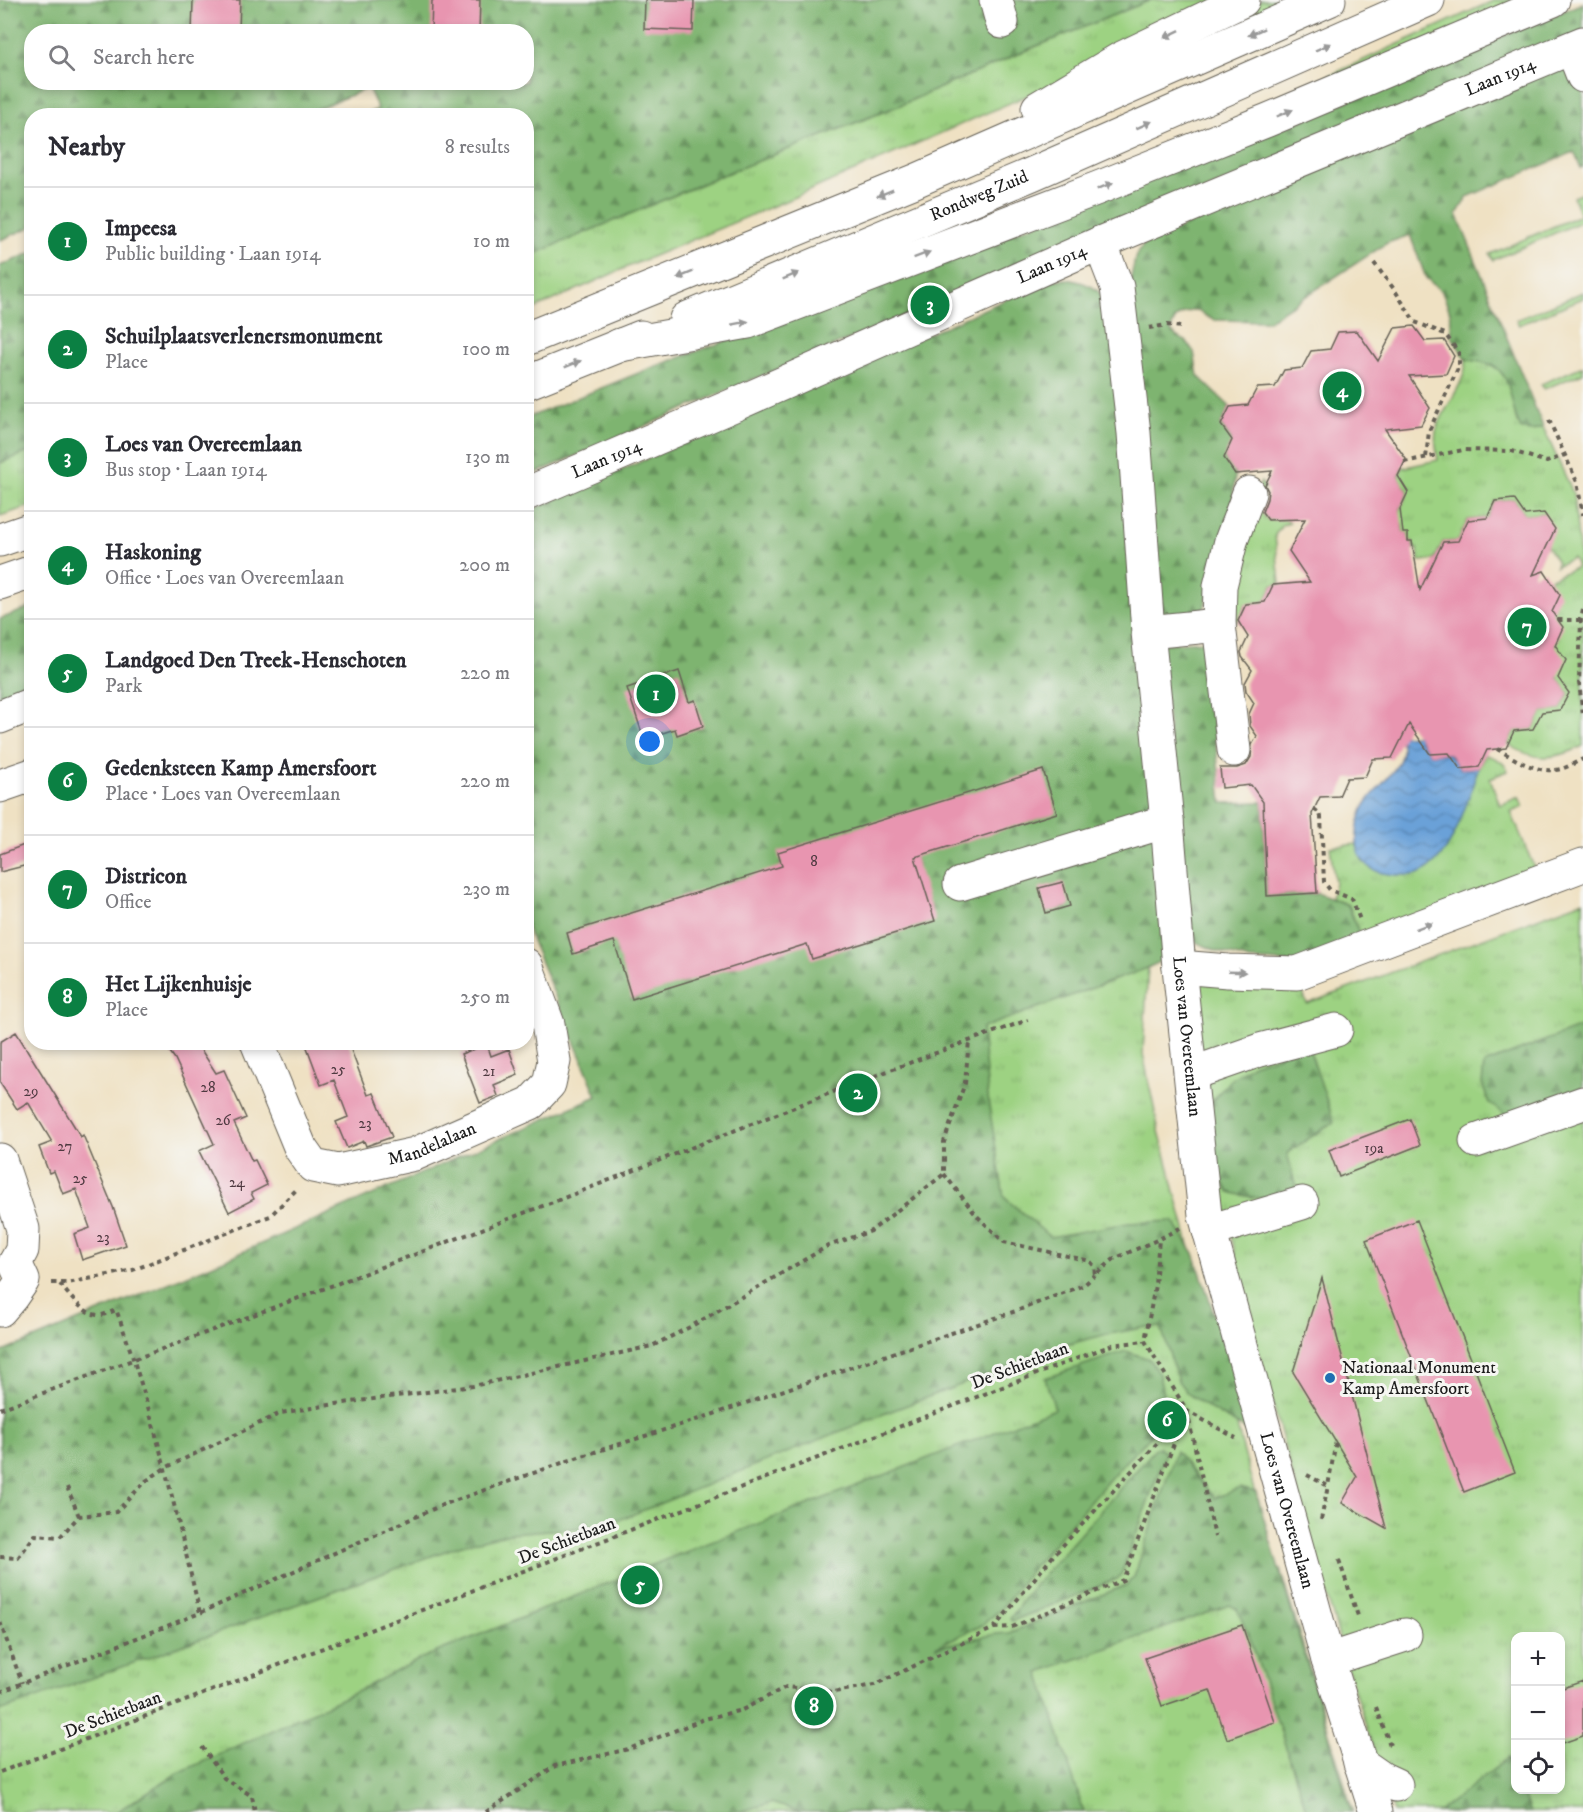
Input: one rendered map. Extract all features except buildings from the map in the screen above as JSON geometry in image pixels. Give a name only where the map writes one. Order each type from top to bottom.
[{"type":"street","points":[[915,181],[1120,59],[1243,0]]},
{"type":"street","points":[[534,336],[915,181],[1329,0]]},
{"type":"street","name":"Rondweg Zuid","points":[[534,380],[813,267],[1032,174],[1428,0]]},
{"type":"street","points":[[620,345],[748,322],[1193,150],[1553,0]]},
{"type":"street","name":"Laan 1914","points":[[534,491],[1100,243],[1579,56]]},
{"type":"street","name":"Loes van Overeemlaan","points":[[1100,243],[1118,287],[1124,331],[1134,433],[1148,632],[1179,967],[1207,1223],[1328,1660],[1376,1812]]},
{"type":"street","points":[[1234,750],[1219,625],[1220,586],[1231,541],[1249,493]]},
{"type":"street","points":[[0,540],[24,532]]},
{"type":"street","points":[[0,583],[24,575]]},
{"type":"street","points":[[1148,632],[1219,625]]},
{"type":"street","points":[[0,717],[24,707]]},
{"type":"street","points":[[0,786],[24,778]]},
{"type":"street","points":[[960,884],[1167,822]]},
{"type":"street","points":[[1179,967],[1298,974],[1583,865]]},
{"type":"street","name":"Mandelalaan","points":[[313,1166],[338,1171],[415,1154],[531,1103],[549,1084],[554,1061],[548,1024],[534,986]]},
{"type":"street","points":[[1191,1074],[1260,1050],[1336,1030]]},
{"type":"street","points":[[260,1050],[301,1149],[313,1166]]},
{"type":"street","points":[[1476,1141],[1583,1103]]},
{"type":"street","points":[[0,1160],[23,1229],[22,1250],[13,1268],[12,1296],[0,1310]]},
{"type":"street","points":[[1207,1223],[1302,1203]]},
{"type":"street","points":[[1328,1660],[1405,1635]]},
{"type":"street","points":[[1360,1763],[1396,1785]]},
{"type":"path","points":[[1374,263],[1415,321],[1445,334],[1459,353],[1459,366],[1429,431],[1426,458]]},
{"type":"path","points":[[1549,420],[1564,455],[1580,482],[1583,515]]},
{"type":"path","points":[[1404,462],[1463,450],[1512,451],[1547,462],[1564,455]]},
{"type":"path","points":[[1583,610],[1579,681],[1583,716]]},
{"type":"path","points":[[1558,620],[1582,620]]},
{"type":"path","points":[[1497,749],[1532,766],[1549,771],[1562,769],[1583,759]]},
{"type":"path","points":[[1314,809],[1321,817],[1324,882],[1330,890],[1352,899],[1370,946]]},
{"type":"path","points":[[0,1409],[1028,1020]]},
{"type":"path","points":[[969,1041],[965,1083],[944,1142],[944,1174],[976,1215],[1004,1242],[1090,1261],[1094,1266],[1095,1275]]},
{"type":"path","points":[[13,1268],[60,1284],[133,1270],[270,1216],[294,1194],[313,1166]]},
{"type":"path","points":[[0,1557],[18,1558],[35,1535],[60,1537],[79,1516],[116,1512],[146,1481],[165,1468],[281,1413],[473,1386],[652,1346],[690,1327],[828,1246],[871,1231],[944,1174]]},
{"type":"path","points":[[0,1692],[200,1613],[442,1506],[579,1457],[702,1418],[1019,1310],[1084,1285],[1114,1259],[1159,1239],[1207,1223]]},
{"type":"path","points":[[1159,1239],[1155,1285],[1145,1341],[1186,1411],[1215,1537]]},
{"type":"path","points":[[60,1284],[84,1310],[98,1316],[116,1310],[134,1360],[165,1468],[200,1613]]},
{"type":"path","name":"De Schietbaan","points":[[0,1772],[1112,1345],[1145,1341]]},
{"type":"path","points":[[1186,1411],[1273,1459],[1328,1486],[1336,1441]]},
{"type":"path","points":[[994,1628],[1053,1556],[1186,1411]]},
{"type":"path","points":[[486,1812],[555,1767],[629,1749],[704,1719],[742,1710],[786,1687],[834,1692],[874,1685],[994,1628],[1012,1627],[1123,1580],[1186,1411]]},
{"type":"path","points":[[68,1487],[79,1516]]},
{"type":"path","points":[[1339,1560],[1369,1647]]},
{"type":"path","points":[[0,1622],[22,1683]]},
{"type":"path","points":[[202,1747],[224,1778],[252,1796],[255,1812]]},
{"type":"green space","points":[[0,0],[1151,0],[534,254],[534,108],[378,108],[369,90],[534,90],[534,24],[24,24],[24,90],[363,90],[319,108],[24,108],[24,230],[0,240]]},
{"type":"green space","points":[[1151,0],[1232,0],[1067,78],[534,309],[534,254],[730,172],[898,106]]},
{"type":"green space","points":[[1262,0],[1294,0],[1125,74],[1123,68]]},
{"type":"green space","points":[[1495,0],[1527,0],[1243,115]]},
{"type":"green space","points":[[1583,3],[1583,32],[749,381],[534,474],[534,415],[651,368],[877,286],[1312,116]]},
{"type":"green space","points":[[1583,52],[1583,167],[1581,168],[1574,152],[1467,197],[1457,214],[1543,427],[1533,431],[1522,430],[1504,376],[1489,364],[1466,359],[1452,337],[1450,312],[1442,292],[1426,278],[1410,235],[1387,243],[1268,321],[1213,320],[1196,310],[1182,314],[1174,321],[1171,331],[1186,341],[1194,352],[1198,376],[1230,407],[1221,425],[1232,440],[1235,474],[1232,510],[1203,612],[1172,619],[1157,614],[1131,277],[1136,255],[1144,244]]},
{"type":"green space","points":[[1583,193],[1583,221],[1493,260],[1490,254],[1580,215],[1573,197]]},
{"type":"green space","points":[[24,256],[24,454],[0,463],[0,266]]},
{"type":"green space","points":[[1067,279],[1086,284],[1097,290],[1113,318],[1166,950],[1158,963],[1145,969],[982,1028],[989,1106],[1004,1197],[1050,1237],[1128,1223],[1173,1221],[1194,1253],[1254,1435],[1187,1393],[1178,1381],[1161,1327],[1147,1327],[1104,1335],[1069,1344],[886,1413],[604,1526],[510,1533],[462,1545],[0,1711],[0,1353],[231,1257],[597,1096],[534,946],[534,509],[1050,280]]},
{"type":"green space","points":[[1583,292],[1583,298],[1519,325],[1516,320]]},
{"type":"green space","points":[[1466,359],[1490,364],[1503,374],[1510,390],[1517,423],[1533,431],[1543,427],[1573,493],[1581,565],[1583,564],[1583,746],[1563,754],[1536,756],[1508,744],[1514,731],[1533,729],[1542,712],[1560,710],[1569,693],[1558,678],[1549,579],[1577,567],[1573,558],[1556,566],[1557,562],[1547,546],[1544,513],[1525,515],[1514,499],[1495,501],[1487,518],[1468,520],[1458,541],[1443,542],[1434,560],[1419,561],[1418,549],[1414,549],[1412,541],[1408,541],[1408,533],[1403,533],[1402,525],[1398,525],[1400,509],[1408,492],[1398,477],[1402,468],[1438,460],[1436,432],[1463,378]]},
{"type":"green space","points":[[1583,366],[1583,373],[1544,389],[1541,384]]},
{"type":"green space","points":[[24,454],[24,508],[0,516],[0,463]]},
{"type":"green space","points":[[1261,482],[1265,487],[1257,505],[1268,520],[1287,519],[1290,523],[1282,525],[1275,535],[1280,584],[1273,585],[1265,602],[1246,604],[1238,622],[1229,621],[1252,502]]},
{"type":"green space","points":[[24,610],[24,689],[0,700],[0,619]]},
{"type":"green space","points":[[1205,641],[1222,803],[1263,802],[1267,896],[1317,893],[1348,905],[1361,938],[1297,963],[1250,960],[1217,951],[1193,941],[1159,644]]},
{"type":"green space","points":[[1485,755],[1499,760],[1508,771],[1490,778],[1500,805],[1519,797],[1523,807],[1511,812],[1536,872],[1361,938],[1349,905],[1331,898],[1335,883],[1330,847],[1357,844],[1363,859],[1372,868],[1385,873],[1401,875],[1479,767]]},
{"type":"green space","points":[[1583,901],[1583,1812],[1394,1812],[1352,1683],[1236,1269],[1237,1261],[1188,1047],[1193,982],[1300,985],[1307,1004]]},
{"type":"green space","points":[[1150,931],[1143,1054],[1158,1127],[1275,1570],[1280,1569],[1353,1812],[0,1812],[0,1358]]},
{"type":"green space","points":[[1583,1026],[1583,1088],[1508,1117],[1489,1103],[1482,1084],[1484,1064]]},
{"type":"green space","points":[[1308,1045],[1334,1122],[1287,1153],[1297,1191],[1263,1198],[1229,1192],[1219,1174],[1205,1120],[1213,1100],[1230,1080],[1253,1064]]},
{"type":"green space","points":[[1126,1351],[1149,1359],[1159,1374],[1163,1395],[1159,1422],[1149,1438],[1120,1467],[1031,1570],[1001,1609],[982,1625],[935,1647],[1009,1633],[1126,1585],[1134,1577],[1176,1451],[1214,1498],[1240,1488],[1256,1492],[1351,1812],[1307,1812],[1252,1644],[1237,1609],[1230,1605],[1039,1672],[1084,1812],[800,1812],[771,1803],[738,1812],[116,1812],[176,1774],[358,1691],[422,1658],[675,1556],[1055,1409],[1045,1378]]},
{"type":"green space","points":[[1159,1447],[1165,1455],[1121,1575],[1117,1579],[1012,1621],[1010,1619],[1027,1594]]},
{"type":"green space","points":[[1508,1758],[1511,1766],[1511,1794],[1523,1794],[1530,1812],[1439,1812]]},
{"type":"water","points":[[1421,735],[1419,739],[1430,754],[1449,753],[1460,769],[1479,767],[1458,827],[1442,855],[1432,866],[1412,875],[1379,872],[1366,864],[1359,854],[1357,839],[1361,816],[1365,805],[1398,763],[1402,754],[1402,745],[1398,736]]},
{"type":"place","name":"Loes van Overeemlaan","points":[[930,305]]},
{"type":"place","name":"Haskoning","points":[[1342,391]]},
{"type":"place","name":"Districon","points":[[1527,627]]},
{"type":"place","name":"Impeesa","points":[[656,694]]},
{"type":"place","name":"Schuilplaatsverlenersmonument","points":[[858,1093]]},
{"type":"place","name":"Nationaal Monument Kamp Amersfoort","points":[[1330,1378]]},
{"type":"place","name":"Gedenksteen Kamp Amersfoort","points":[[1167,1420]]},
{"type":"place","name":"Landgoed Den Treek-Henschoten","points":[[640,1585]]},
{"type":"place","name":"Het Lijkenhuisje","points":[[814,1706]]}]
